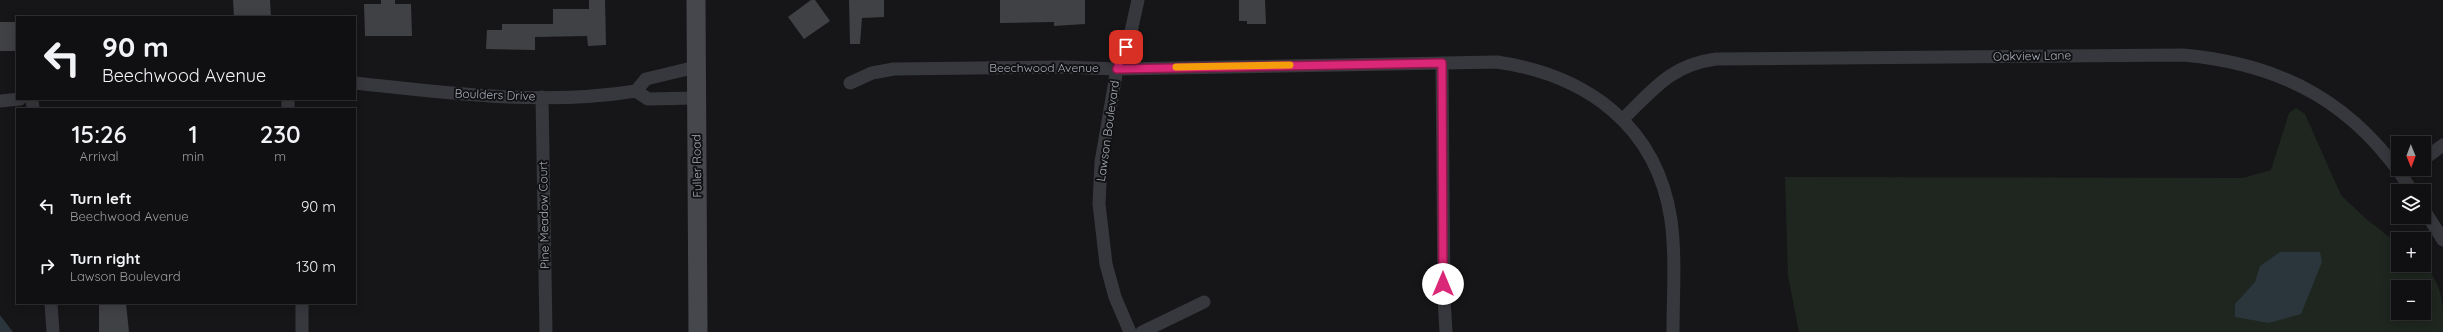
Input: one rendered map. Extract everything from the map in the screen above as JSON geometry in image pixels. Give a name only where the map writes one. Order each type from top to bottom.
[{"type":"street","name":"Fuller Road","points":[[696,0],[698,332]]},
{"type":"street","name":"Lawson Boulevard","points":[[1130,332],[1115,297],[1106,264],[1099,204],[1101,162],[1117,69],[1130,36],[1138,0]]},
{"type":"street","name":"Oakview Lane","points":[[1623,118],[1665,78],[1695,62],[1716,59],[2183,55],[2219,58],[2262,69],[2312,91],[2347,116],[2391,158]]},
{"type":"street","name":"Beechwood Avenue","points":[[850,83],[872,73],[894,69],[1063,66],[1117,69],[1497,62],[1522,66],[1556,76],[1600,99],[1623,118],[1645,149],[1664,187],[1671,220],[1673,332]]},
{"type":"street","points":[[1442,63],[1444,299],[1446,332]]},
{"type":"street","points":[[696,66],[646,79],[636,91],[648,99],[696,98]]},
{"type":"street","name":"Boulders Drive","points":[[356,83],[490,97],[595,96],[636,91]]},
{"type":"street","name":"Pine Meadow Court","points":[[542,97],[546,332]]},
{"type":"street","points":[[0,101],[16,99]]},
{"type":"street","points":[[2431,154],[2443,145]]},
{"type":"street","points":[[2431,221],[2443,240]]},
{"type":"street","points":[[1142,332],[1204,302]]},
{"type":"street","points":[[51,304],[53,332]]},
{"type":"street","points":[[302,304],[302,332]]},
{"type":"shaded area","points":[[2296,108],[2305,114],[2341,195],[2365,218],[2391,238],[2391,272],[2430,272],[2441,294],[2443,332],[1799,332],[1788,276],[1785,177],[2243,178],[2271,170],[2289,113]]},
{"type":"shaded area","points":[[2280,252],[2320,252],[2322,262],[2301,314],[2269,323],[2235,317],[2235,304],[2255,282],[2260,266]]},
{"type":"shaded area","points":[[0,315],[13,332],[0,332]]},
{"type":"building","points":[[233,0],[270,0],[271,16],[234,16]]},
{"type":"building","points":[[381,0],[395,0],[395,4],[411,4],[412,36],[365,36],[364,4],[381,4]]},
{"type":"building","points":[[589,0],[605,0],[606,45],[588,46],[587,36],[535,37],[535,50],[486,49],[487,30],[502,30],[502,24],[553,24],[553,9],[589,9]]},
{"type":"building","points":[[811,0],[815,0],[830,21],[804,39],[788,17]]},
{"type":"building","points":[[849,0],[884,0],[884,17],[862,18],[860,44],[850,44]]},
{"type":"building","points":[[1000,0],[1085,0],[1085,24],[1054,26],[1054,22],[1000,23]]},
{"type":"building","points":[[1239,0],[1265,0],[1266,24],[1247,24],[1247,21],[1239,21]]},
{"type":"building","points":[[0,22],[16,22],[16,51],[0,51]]},
{"type":"building","points":[[99,304],[126,304],[129,332],[99,332]]},
{"type":"slow traffic","points":[[1176,67],[1290,65]]},
{"type":"route","points":[[1126,47],[1117,69],[1186,66],[1442,63],[1443,284]]}]
